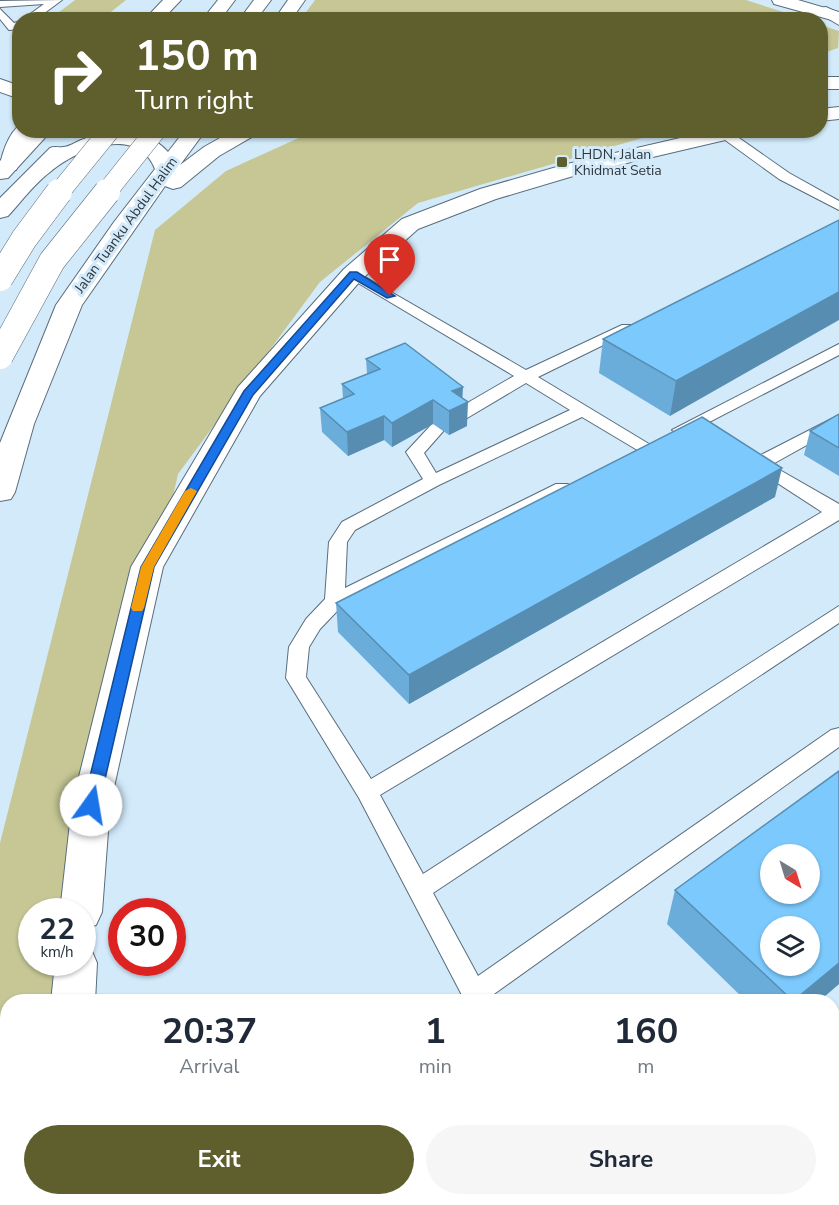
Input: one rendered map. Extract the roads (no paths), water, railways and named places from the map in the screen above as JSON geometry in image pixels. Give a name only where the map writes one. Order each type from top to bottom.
[{"type":"main road","points":[[160,12],[173,0]]},
{"type":"main road","points":[[217,12],[227,0]]},
{"type":"main road","points":[[253,12],[263,0]]},
{"type":"main road","points":[[780,0],[835,10]]},
{"type":"main road","points":[[4,169],[20,138]]},
{"type":"main road","points":[[4,169],[34,138]]},
{"type":"main road","points":[[0,211],[69,138]]},
{"type":"main road","points":[[0,278],[13,255],[51,203],[104,138]]},
{"type":"main road","points":[[41,168],[93,141],[132,138],[149,142],[159,151],[165,161],[160,177]]},
{"type":"main road","name":"Jalan Tuanku Abdul Halim","points":[[0,356],[52,261],[150,138]]},
{"type":"main road","name":"Jalan Tuanku Abdul Halim","points":[[0,492],[20,424],[69,305],[122,227],[190,138]]},
{"type":"main road","points":[[122,227],[204,155],[234,138]]},
{"type":"main road","points":[[82,898],[91,805],[147,567],[248,393],[353,274],[410,224],[488,194],[575,169],[708,138]]},
{"type":"main road","points":[[74,994],[75,976]]},
{"type":"lane","points":[[0,4],[40,0],[55,2]]},
{"type":"lane","points":[[39,12],[55,2]]},
{"type":"lane","points":[[0,12],[12,22]]},
{"type":"lane","points":[[741,138],[784,176],[839,206]]},
{"type":"lane","points":[[353,274],[645,447]]},
{"type":"lane","points":[[456,417],[526,375],[645,320]]},
{"type":"lane","points":[[624,458],[839,349]]},
{"type":"lane","points":[[335,601],[338,542],[348,526],[433,481],[583,410]]},
{"type":"lane","points":[[759,465],[839,420]]},
{"type":"lane","points":[[690,425],[710,437]]},
{"type":"lane","points":[[433,481],[415,452],[438,428]]},
{"type":"lane","points":[[367,792],[838,512],[739,454]]},
{"type":"lane","points":[[478,994],[367,792],[296,678],[300,647],[313,624],[335,601],[581,479]]},
{"type":"lane","points":[[419,890],[839,613]]},
{"type":"lane","points":[[485,994],[839,736]]},
{"type":"place","name":"LHDN, Jalan Khidmat Setia","points":[[562,162]]}]
